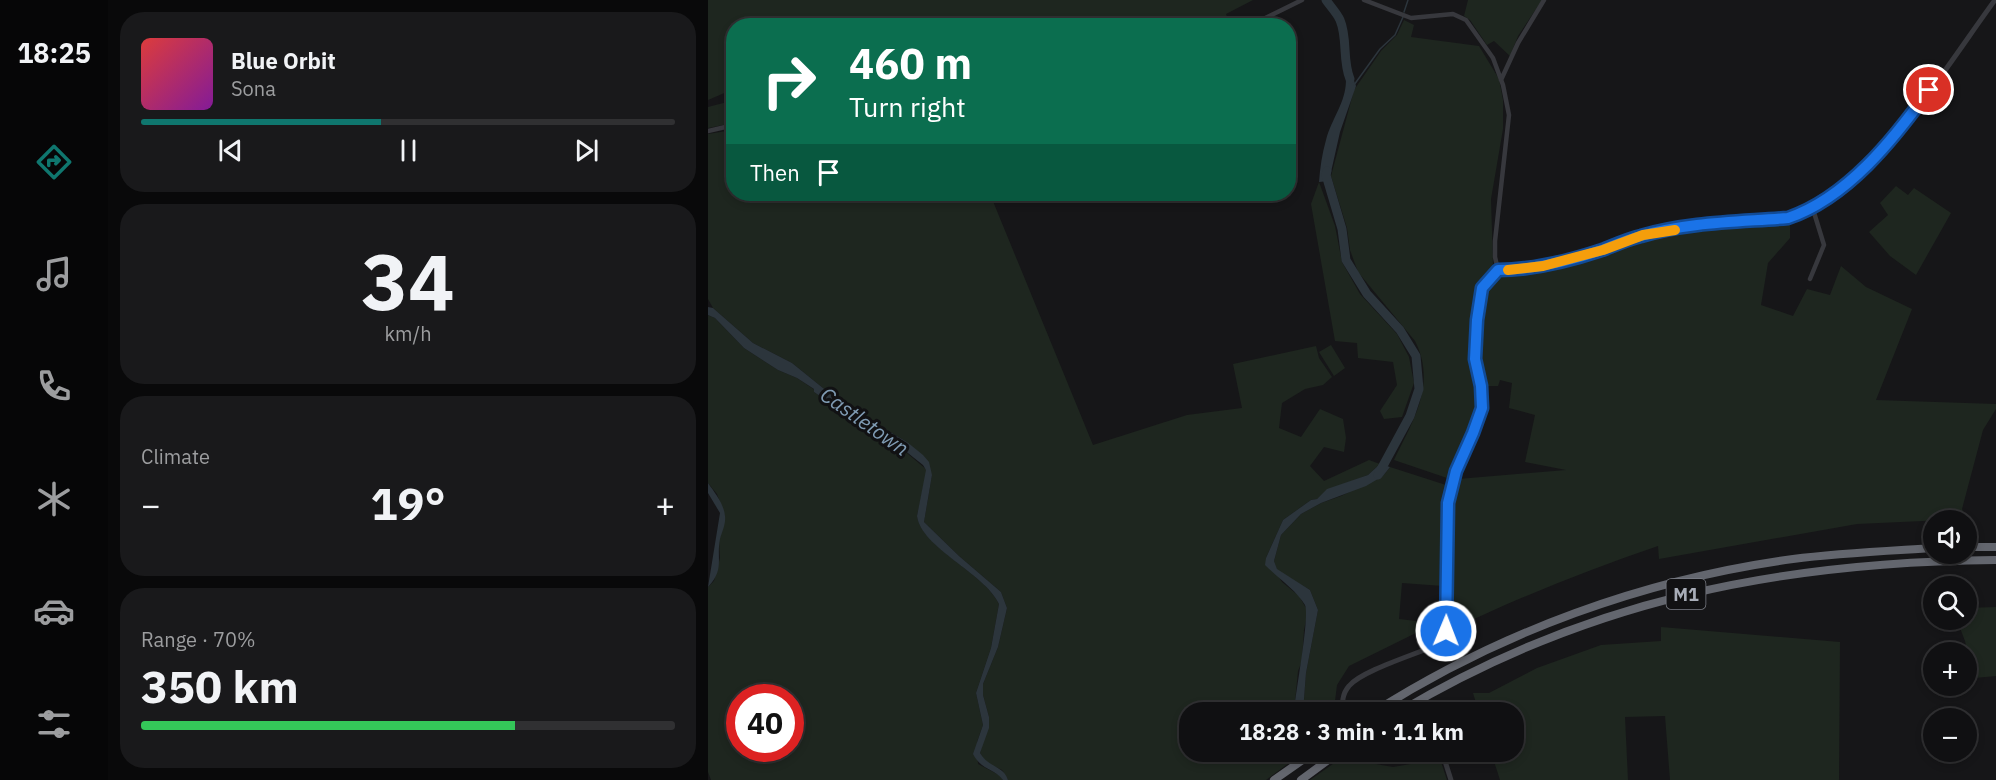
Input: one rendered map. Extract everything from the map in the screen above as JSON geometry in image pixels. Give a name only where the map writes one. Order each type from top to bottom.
[{"type":"highway","points":[[1977,547],[1996,547]]},
{"type":"highway","name":"M1","points":[[1391,702],[1442,671],[1476,654],[1557,620],[1631,595],[1693,578],[1793,559],[1923,549]]},
{"type":"highway","name":"M1","points":[[1417,702],[1463,677],[1575,627],[1659,601],[1723,585],[1808,572],[1906,563],[1996,560]]},
{"type":"highway","points":[[1274,780],[1299,762]]},
{"type":"highway","points":[[1303,778],[1325,762]]},
{"type":"street","points":[[1265,18],[1302,0]]},
{"type":"street","points":[[1364,0],[1411,18],[1453,14],[1466,21],[1493,58],[1509,115],[1495,241],[1498,270]]},
{"type":"street","points":[[1501,80],[1518,43],[1544,0]]},
{"type":"street","points":[[1342,702],[1346,690],[1358,677],[1441,642],[1446,631],[1448,503],[1456,471],[1482,408],[1481,386],[1475,359],[1477,320],[1482,288],[1498,270],[1543,266],[1603,250],[1643,235],[1700,226],[1788,218],[1812,206],[1841,187],[1878,155],[1899,131],[1995,0]]},
{"type":"street","points":[[708,131],[726,127]]},
{"type":"street","points":[[1810,279],[1824,245],[1812,206]]},
{"type":"street","points":[[1445,762],[1451,780]]},
{"type":"shaded area","points":[[708,0],[1253,0],[1226,14],[1227,18],[726,18],[726,92],[708,100]]},
{"type":"shaded area","points":[[1468,0],[1542,0],[1518,36],[1510,56],[1494,41],[1487,45],[1470,20],[1464,16]]},
{"type":"shaded area","points":[[1404,20],[1414,25],[1411,37],[1479,46],[1499,79],[1503,100],[1503,129],[1491,199],[1493,264],[1479,288],[1470,352],[1479,392],[1477,412],[1450,479],[1394,460],[1420,402],[1424,372],[1421,357],[1415,341],[1358,272],[1331,176],[1354,90],[1381,51],[1397,35]]},
{"type":"shaded area","points":[[726,102],[726,124],[708,128],[708,107]]},
{"type":"shaded area","points":[[726,131],[726,201],[993,201],[1093,445],[1187,415],[1242,408],[1233,364],[1316,346],[1319,358],[1332,377],[1323,385],[1305,389],[1282,403],[1279,428],[1301,437],[1320,409],[1343,419],[1346,438],[1344,452],[1324,447],[1310,466],[1324,481],[1369,460],[1380,464],[1368,475],[1328,490],[1283,520],[1266,558],[1282,582],[1299,596],[1306,608],[1302,661],[1298,671],[1295,702],[1179,702],[1179,762],[1290,762],[1266,780],[1008,780],[1002,770],[986,763],[980,753],[989,717],[983,695],[983,684],[998,647],[1007,608],[1001,592],[924,522],[932,475],[907,442],[844,405],[792,363],[753,343],[713,308],[708,299],[708,134]]},
{"type":"shaded area","points":[[1319,182],[1335,226],[1342,262],[1360,294],[1397,334],[1409,357],[1414,383],[1402,417],[1384,419],[1380,411],[1397,385],[1393,362],[1358,358],[1357,343],[1335,341],[1311,204]]},
{"type":"shaded area","points":[[1896,186],[1908,195],[1914,188],[1951,213],[1916,275],[1890,256],[1869,232],[1888,215],[1880,203]]},
{"type":"shaded area","points":[[1790,222],[1790,238],[1768,263],[1761,305],[1793,316],[1807,289],[1830,295],[1841,266],[1866,287],[1912,309],[1876,400],[1996,404],[1996,409],[1983,430],[1962,510],[1923,510],[1923,521],[1857,524],[1659,559],[1658,546],[1502,606],[1451,630],[1452,501],[1458,479],[1566,470],[1525,462],[1535,415],[1509,408],[1512,383],[1500,380],[1498,386],[1486,386],[1480,352],[1488,289],[1500,273],[1524,273],[1585,261],[1621,246],[1643,240],[1717,227]]},
{"type":"shaded area","points":[[708,315],[715,318],[744,348],[778,370],[797,378],[848,415],[889,438],[927,470],[917,516],[921,528],[941,550],[981,582],[999,604],[991,648],[976,693],[983,725],[977,742],[978,764],[1001,776],[1003,780],[711,780],[708,772],[708,587],[714,581],[720,558],[719,541],[725,517],[717,494],[708,483]]},
{"type":"shaded area","points":[[1331,345],[1345,368],[1334,376],[1319,352]]},
{"type":"shaded area","points":[[1390,467],[1446,485],[1443,506],[1443,586],[1402,583],[1399,619],[1442,624],[1443,631],[1424,629],[1349,666],[1337,685],[1335,702],[1304,702],[1306,673],[1318,610],[1310,590],[1277,570],[1274,561],[1281,535],[1301,514],[1383,476]]},
{"type":"shaded area","points":[[1996,607],[1996,676],[1977,678],[1977,642],[1965,642],[1961,630],[1977,630],[1977,608]]},
{"type":"shaded area","points":[[1661,627],[1840,642],[1839,780],[1670,780],[1665,716],[1625,717],[1628,780],[1500,780],[1494,762],[1524,762],[1524,702],[1476,702],[1473,693],[1489,693],[1537,668],[1601,645],[1661,641]]},
{"type":"shaded area","points":[[1336,762],[1369,762],[1393,767],[1422,762],[1441,762],[1447,780],[1310,780]]},
{"type":"water","points":[[1344,67],[1349,67],[1356,86],[1340,132],[1329,181],[1319,182],[1326,140],[1346,87]]},
{"type":"water","name":"Castletown","points":[[708,307],[713,308],[753,343],[792,363],[844,405],[907,442],[929,462],[932,475],[924,522],[1001,592],[1007,608],[998,647],[983,684],[989,728],[980,753],[988,762],[1003,772],[1008,780],[1003,780],[996,773],[984,767],[973,754],[983,725],[976,693],[991,648],[999,604],[981,582],[941,550],[921,528],[917,516],[926,470],[923,465],[889,438],[848,415],[797,378],[778,370],[744,348],[715,318],[708,315]]},
{"type":"water","points":[[1380,464],[1390,467],[1383,476],[1366,486],[1321,503],[1301,514],[1281,535],[1274,561],[1277,569],[1310,590],[1318,610],[1306,673],[1304,702],[1295,702],[1304,639],[1305,605],[1292,589],[1265,565],[1266,558],[1283,520],[1311,500],[1317,499],[1327,489],[1368,475]]},
{"type":"water","points":[[708,483],[721,503],[725,519],[719,546],[718,569],[708,587],[720,513],[708,493]]},
{"type":"waterway","points":[[1326,0],[1339,17],[1350,79]]},
{"type":"waterway","points":[[1404,12],[1408,0]]},
{"type":"waterway","points":[[1354,85],[1380,49],[1395,35],[1403,17]]},
{"type":"waterway","points":[[1327,171],[1326,175],[1342,229],[1346,260],[1367,294],[1400,330],[1416,356],[1419,389],[1410,416],[1378,475]]},
{"type":"slow traffic","points":[[1508,270],[1543,266],[1603,250],[1643,235],[1675,230]]},
{"type":"route","points":[[1446,631],[1448,503],[1456,471],[1482,408],[1479,371],[1475,359],[1477,320],[1482,288],[1494,274],[1498,270],[1543,266],[1603,250],[1643,235],[1700,226],[1788,218],[1799,214],[1824,200],[1878,155],[1904,125],[1929,90]]}]
